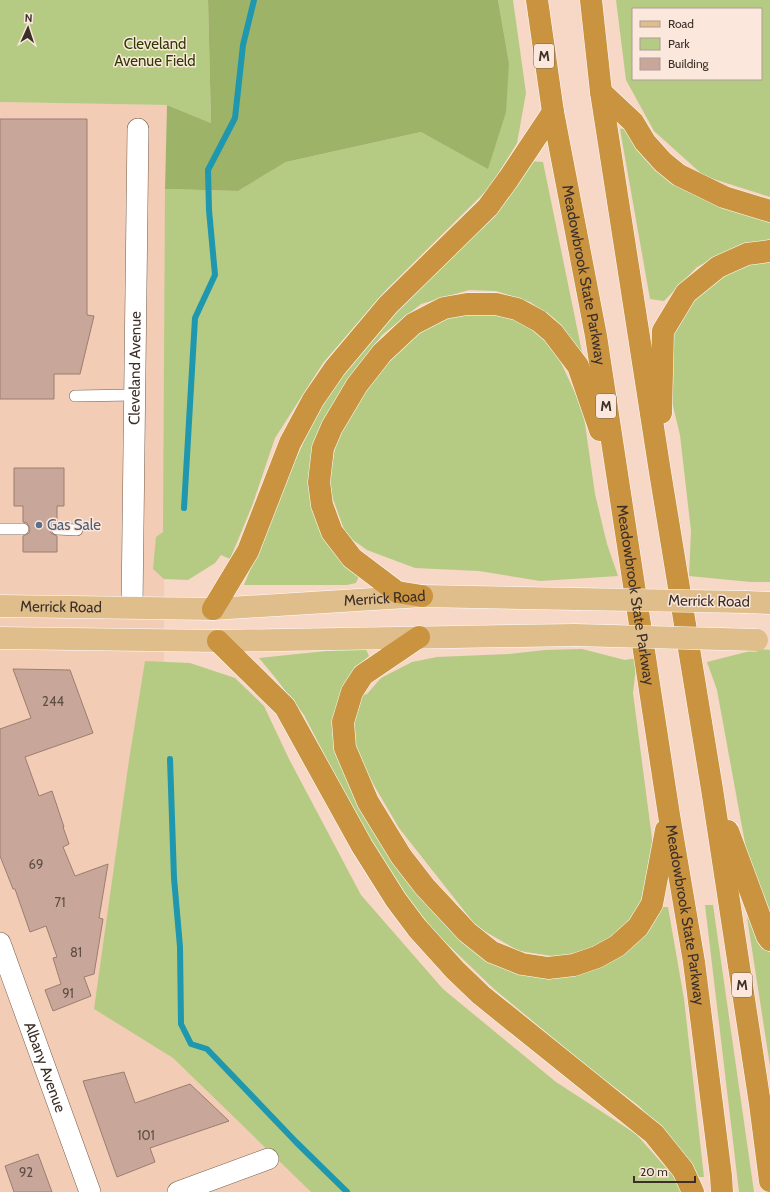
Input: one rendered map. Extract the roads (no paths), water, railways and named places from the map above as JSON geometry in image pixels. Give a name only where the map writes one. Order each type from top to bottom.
[{"type":"highway","name":"Meadowbrook State Parkway","points":[[537,0],[553,112],[596,336],[669,815],[694,962],[722,1192]]},
{"type":"highway","name":"M","points":[[591,0],[601,92],[660,472],[712,789],[760,1104],[770,1181]]},
{"type":"highway","points":[[601,92],[633,122],[645,142],[663,162],[679,175],[724,197],[770,211]]},
{"type":"highway","points":[[213,608],[248,551],[290,442],[313,400],[334,368],[388,304],[488,207],[553,112]]},
{"type":"highway","points":[[660,472],[663,331],[686,293],[718,267],[747,254],[770,252]]},
{"type":"highway","points":[[422,596],[397,592],[352,558],[332,532],[322,505],[319,482],[323,448],[332,427],[357,385],[382,353],[413,324],[444,308],[466,304],[496,304],[517,309],[539,321],[553,333],[578,366],[618,481]]},
{"type":"highway","points":[[419,637],[363,675],[352,692],[343,722],[345,748],[368,802],[401,856],[425,887],[467,932],[492,952],[522,964],[548,968],[574,965],[597,957],[617,946],[638,927],[652,904],[669,815]]},
{"type":"highway","points":[[218,641],[285,707],[362,846],[396,900],[417,928],[455,970],[481,995],[654,1134],[683,1170],[693,1192]]},
{"type":"highway","points":[[712,789],[767,936],[770,940]]},
{"type":"main road","name":"Merrick Road","points":[[0,606],[213,608],[422,596],[770,603]]},
{"type":"main road","name":"Merrick Road","points":[[0,638],[218,641],[575,635],[763,640]]},
{"type":"street","name":"Cleveland Avenue","points":[[132,607],[138,129]]},
{"type":"street","name":"Albany Avenue","points":[[0,943],[90,1192]]},
{"type":"street","points":[[178,1192],[268,1159]]},
{"type":"lane","points":[[75,396],[135,395]]},
{"type":"lane","points":[[1,529],[23,529]]},
{"type":"lane","points":[[57,529],[77,530]]},
{"type":"waterway","points":[[184,508],[195,318],[215,275],[209,210],[208,170],[235,118],[243,45],[254,0]]},
{"type":"waterway","points":[[170,759],[174,878],[180,947],[181,1024],[191,1044],[207,1049],[296,1142],[347,1192]]},
{"type":"place","name":"Gas Sale","points":[[39,525]]},
{"type":"park label","name":"Cleveland Avenue Field","points":[[155,52]]}]
